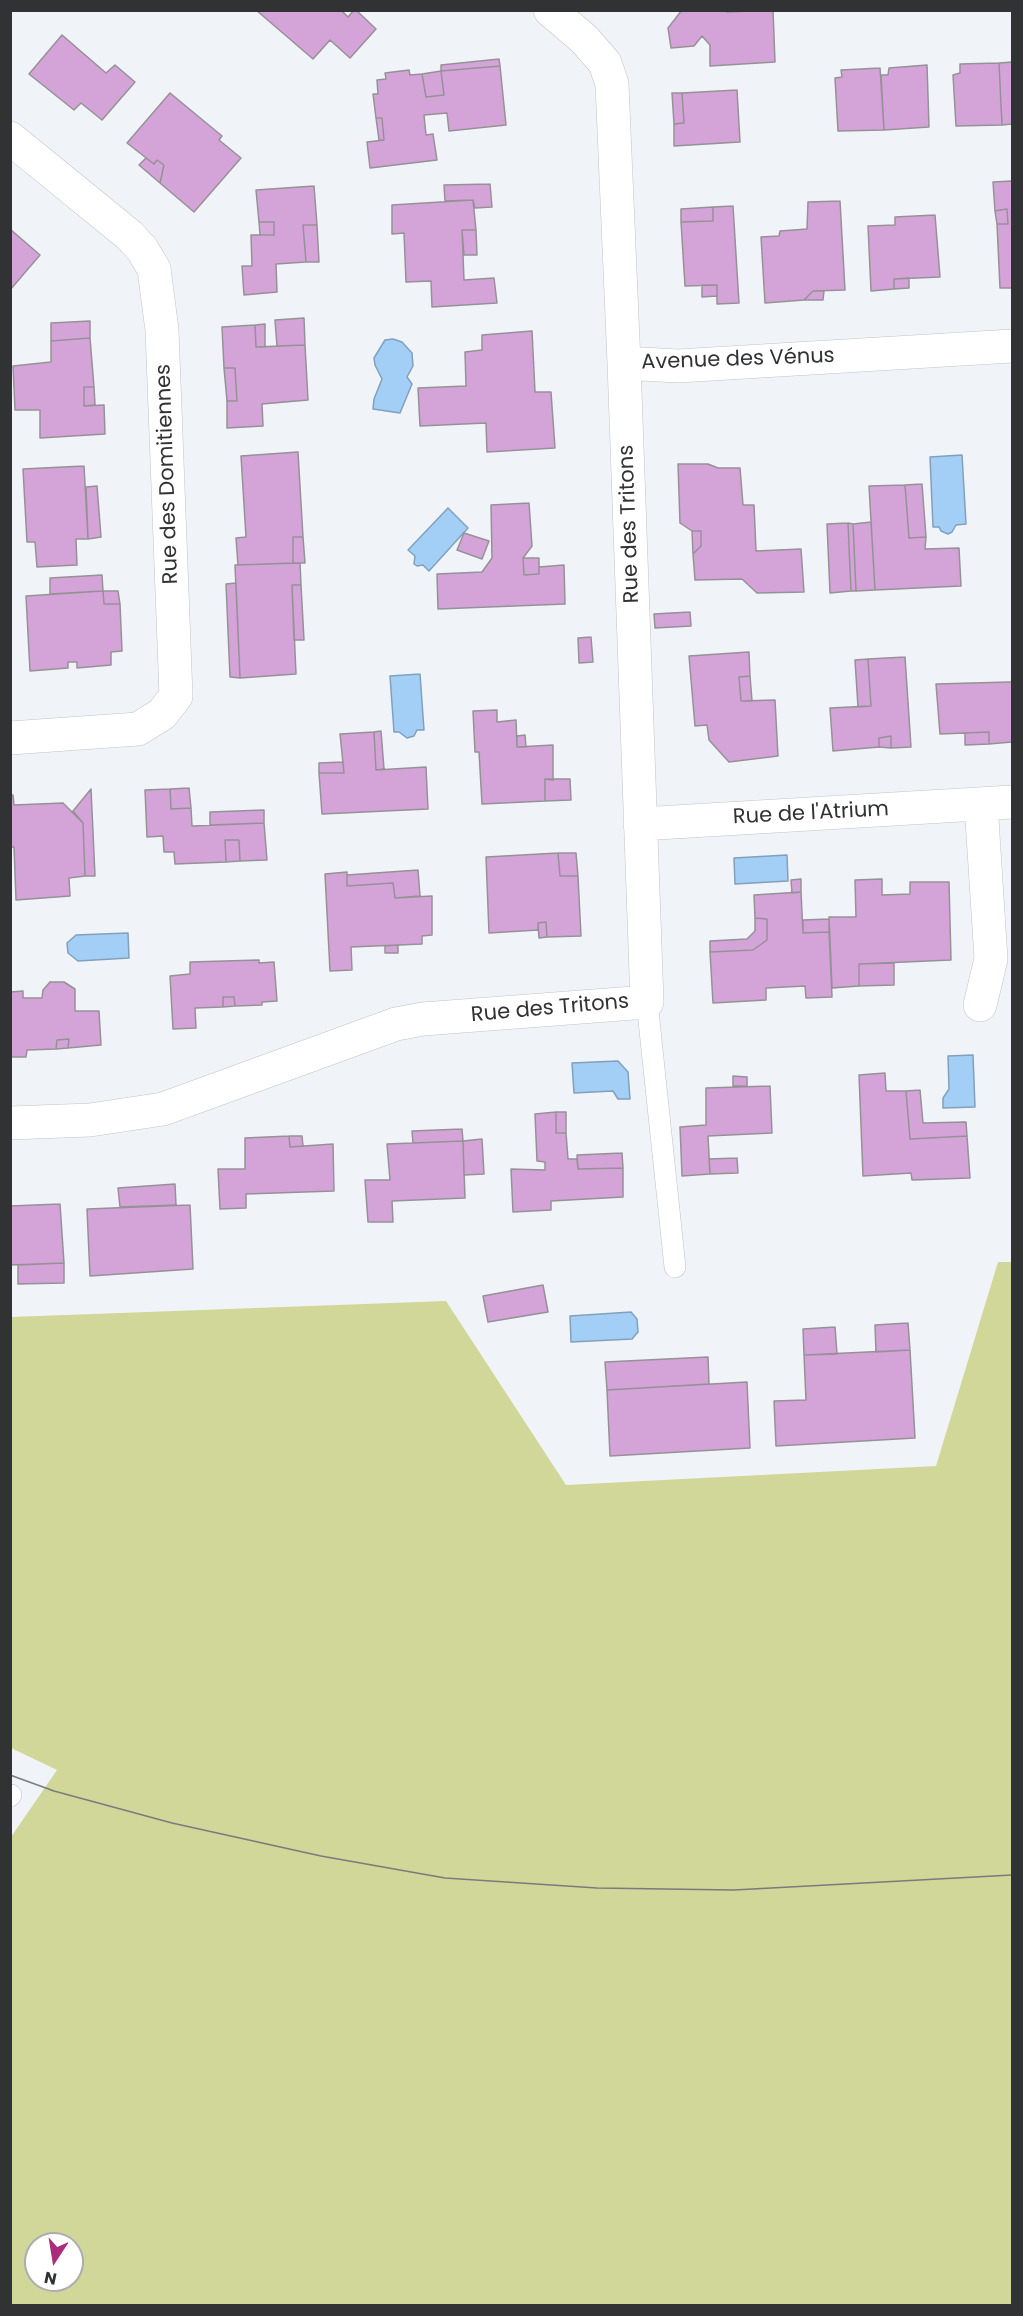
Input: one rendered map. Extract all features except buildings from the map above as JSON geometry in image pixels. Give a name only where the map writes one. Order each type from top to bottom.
[{"type":"street","name":"Avenue des Vénus","points":[[550,10],[584,39],[605,63],[612,84],[624,363],[678,366],[1012,346]]},
{"type":"street","name":"Rue des Domitiennes","points":[[10,138],[129,236],[142,249],[154,269],[162,330],[176,696],[162,714],[138,729],[10,738]]},
{"type":"street","name":"Rue des Tritons","points":[[10,1123],[90,1120],[163,1109],[396,1024],[423,1019],[647,1002],[624,363]]},
{"type":"street","name":"Rue de l'Atrium","points":[[640,824],[997,803],[990,959],[980,1005]]},
{"type":"lane","points":[[647,1002],[675,1267]]},
{"type":"green space","points":[[998,1262],[1012,1262],[1012,2305],[11,2305],[11,1837],[57,1770],[11,1748],[11,1317],[446,1301],[566,1485],[936,1466]]},
{"type":"water","points":[[393,339],[402,342],[412,353],[413,366],[407,377],[412,384],[400,413],[373,409],[374,399],[382,379],[374,358],[385,340]]},
{"type":"water","points":[[962,455],[966,524],[956,525],[948,534],[941,531],[939,527],[933,527],[930,457]]},
{"type":"water","points":[[448,508],[468,528],[429,571],[423,565],[414,564],[415,556],[408,550]]},
{"type":"water","points":[[420,674],[424,730],[417,730],[414,736],[407,738],[399,732],[394,732],[390,676]]},
{"type":"water","points":[[787,855],[788,881],[735,884],[734,858]]},
{"type":"water","points":[[128,933],[129,958],[78,961],[68,953],[67,943],[76,935]]},
{"type":"water","points":[[973,1055],[975,1107],[943,1108],[943,1098],[949,1089],[948,1056]]},
{"type":"water","points":[[618,1061],[628,1072],[630,1099],[618,1099],[613,1091],[574,1093],[572,1063]]},
{"type":"water","points":[[631,1312],[637,1319],[638,1332],[632,1339],[571,1342],[570,1316]]},
{"type":"tram line","points":[[10,1775],[54,1791],[172,1823],[321,1856],[445,1878],[597,1888],[734,1890],[1012,1875]]}]
